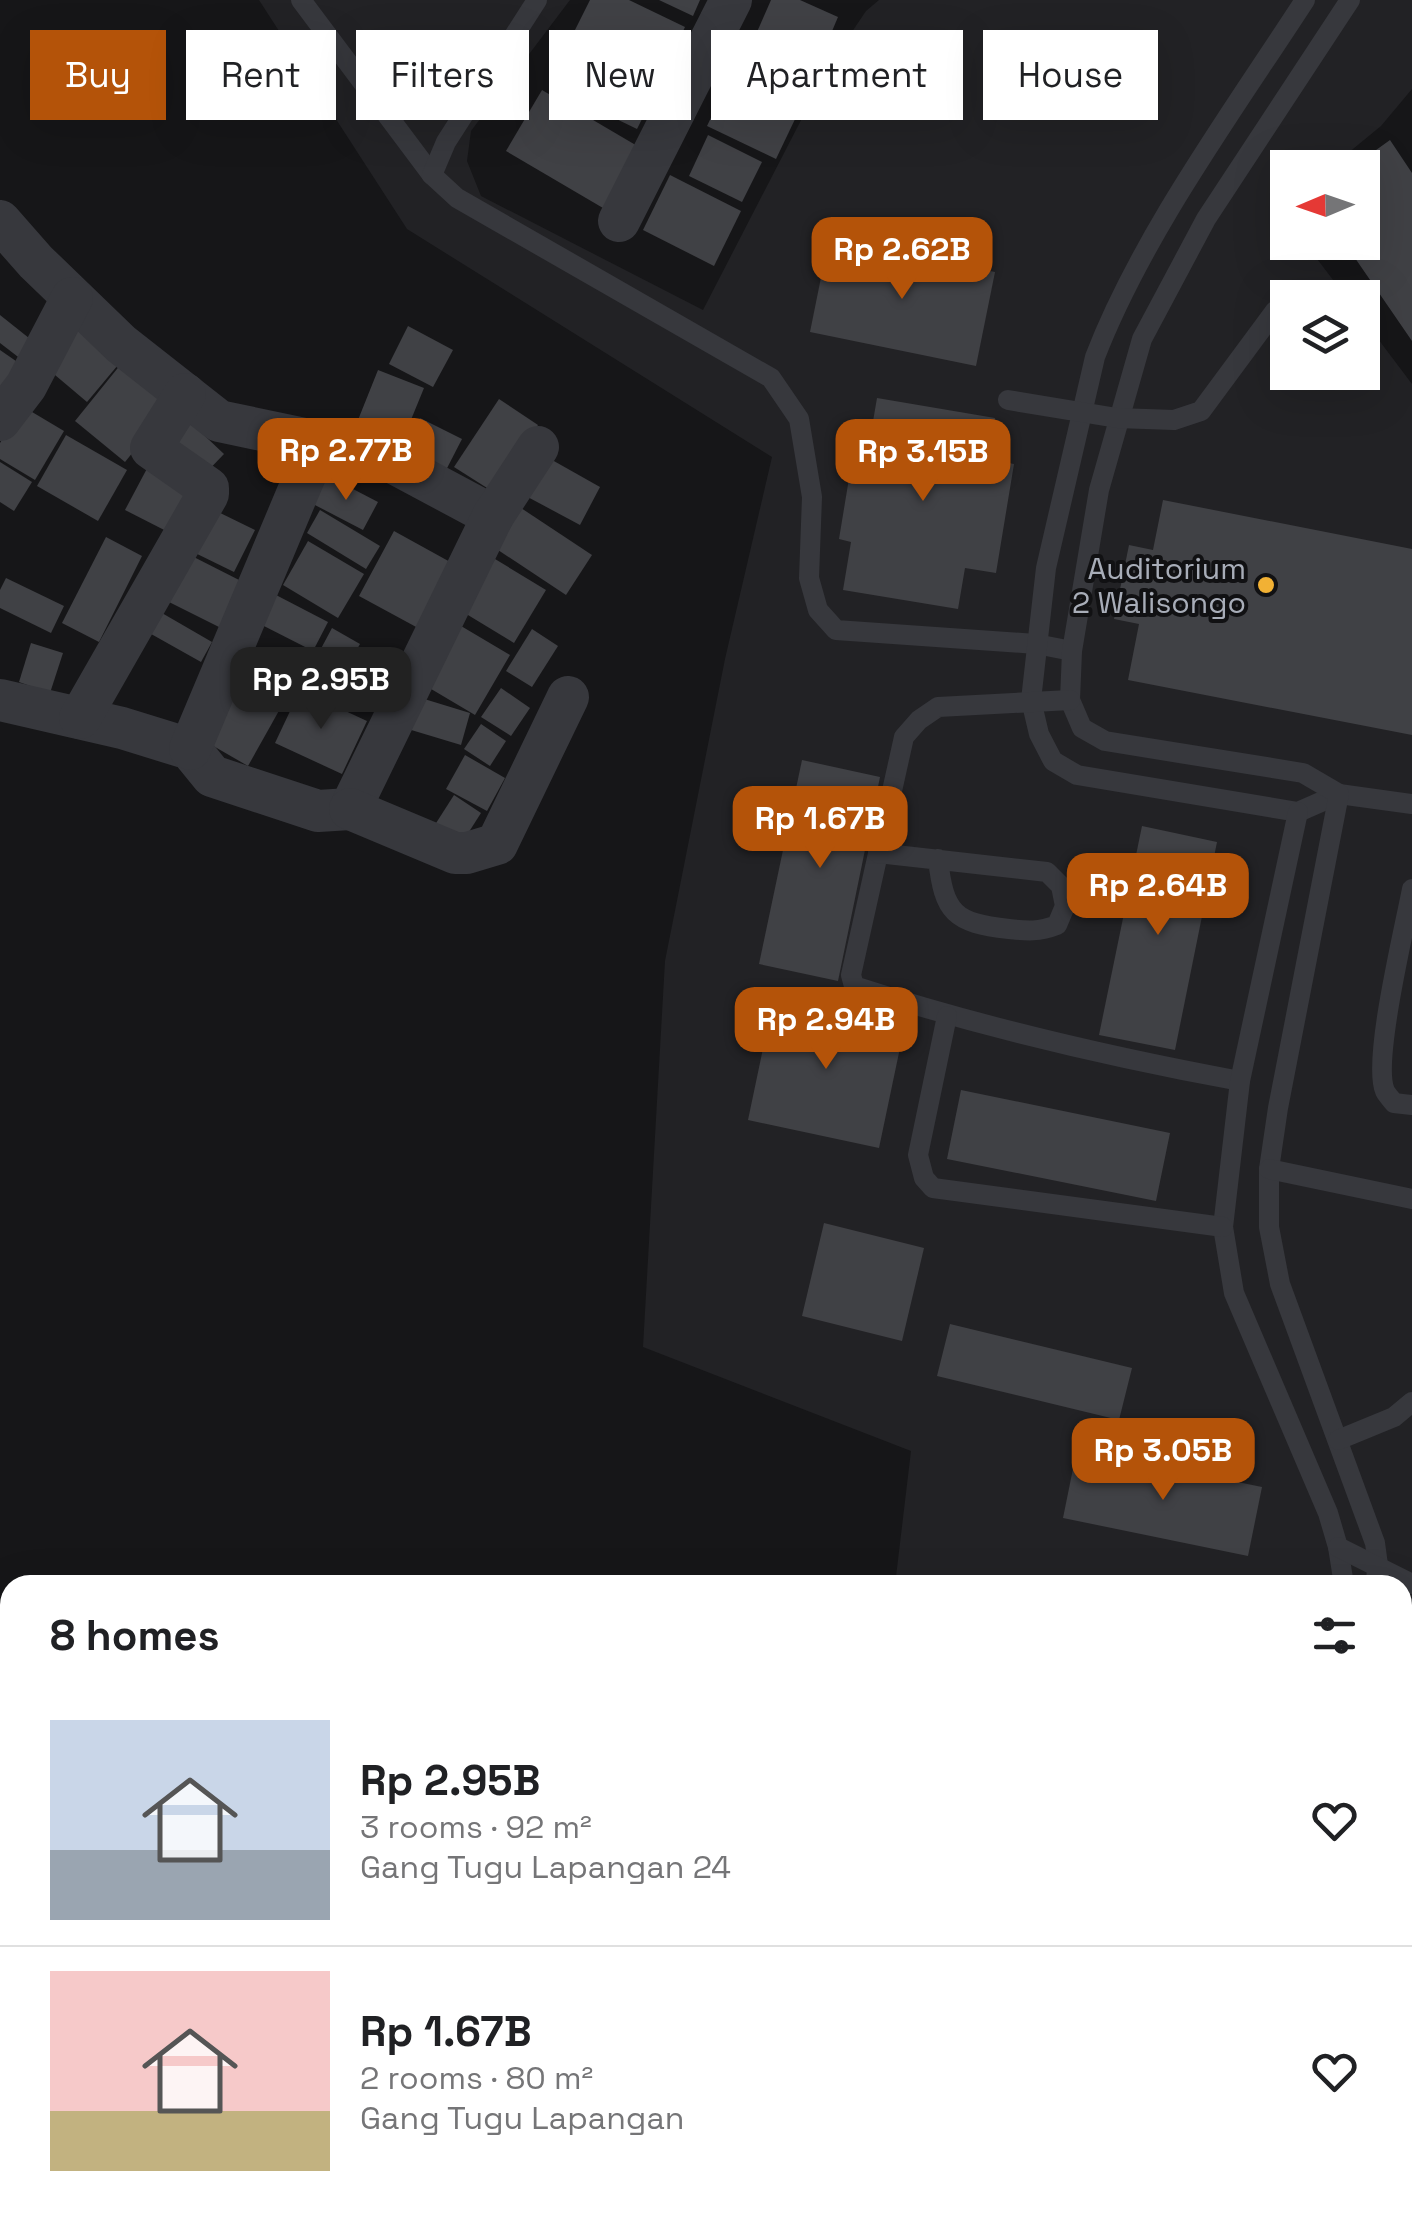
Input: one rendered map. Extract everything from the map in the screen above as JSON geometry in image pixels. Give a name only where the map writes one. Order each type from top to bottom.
[{"type":"street","points":[[620,220],[730,0]]},
{"type":"street","points":[[0,221],[120,344],[219,421],[319,442],[351,440],[493,516]]},
{"type":"street","points":[[0,420],[26,386],[72,298]]},
{"type":"street","points":[[80,718],[208,494],[208,488],[151,448],[184,394]]},
{"type":"street","points":[[190,749],[319,442]]},
{"type":"street","points":[[350,809],[493,516],[538,447]]},
{"type":"street","points":[[0,700],[190,749],[212,776],[318,811],[350,809],[454,853],[467,853],[497,844],[568,697]]},
{"type":"lane","points":[[301,0],[432,175],[456,198],[771,378],[799,418],[812,497],[809,578],[818,610],[836,630],[1036,644],[1072,651]]},
{"type":"lane","points":[[432,175],[446,142],[537,0]]},
{"type":"lane","points":[[1305,0],[1200,162],[1108,324],[1095,357],[1046,568],[1031,700],[1039,734],[1053,762],[1077,775],[1298,812],[1339,794]]},
{"type":"lane","points":[[1339,4],[1206,219],[1142,339],[1099,490],[1072,651],[1070,700],[1082,728],[1104,741],[1304,773],[1339,794],[1412,804]]},
{"type":"lane","points":[[1008,400],[1118,418],[1174,420],[1201,410],[1270,318]]},
{"type":"lane","points":[[1108,324],[1142,339]]},
{"type":"lane","points":[[1070,700],[938,707],[904,737],[851,974],[854,986],[947,1016],[1240,1081]]},
{"type":"lane","points":[[1339,794],[1269,1168],[1268,1227],[1280,1284],[1374,1542],[1376,1575]]},
{"type":"lane","points":[[1298,812],[1240,1081],[1222,1227],[1234,1293],[1328,1513],[1342,1575]]},
{"type":"lane","points":[[878,853],[938,859],[1047,872],[1061,886],[1065,906],[1056,925],[1038,932],[976,926],[957,915],[942,893],[938,859]]},
{"type":"lane","points":[[1412,890],[1384,1033],[1382,1074],[1384,1090],[1394,1103],[1412,1105]]},
{"type":"lane","points":[[947,1016],[918,1156],[924,1178],[933,1188],[1222,1227]]},
{"type":"lane","points":[[1269,1168],[1412,1199]]},
{"type":"lane","points":[[1338,1440],[1394,1417],[1412,1402]]},
{"type":"lane","points":[[1338,1547],[1376,1575]]},
{"type":"shaded area","points":[[259,0],[570,0],[529,54],[529,30],[356,30],[356,120],[479,120],[471,131],[467,161],[481,196],[703,310],[801,120],[963,120],[963,30],[853,30],[879,0],[1412,0],[1412,89],[1381,126],[1352,150],[1270,150],[1270,260],[1318,260],[1333,280],[1270,280],[1270,390],[1380,390],[1380,342],[1412,384],[1412,1575],[896,1575],[911,1451],[643,1347],[665,961],[725,659],[772,457],[407,229],[336,119],[336,30],[278,30]]},
{"type":"building","points":[[590,0],[629,0],[685,27],[684,30],[575,30]]},
{"type":"building","points":[[659,0],[700,0],[693,16]]},
{"type":"building","points":[[771,0],[800,0],[838,17],[832,30],[758,30]]},
{"type":"building","points":[[542,90],[549,94],[549,120],[593,120],[639,147],[603,208],[506,151],[524,120],[529,120],[529,112]]},
{"type":"building","points":[[711,118],[795,120],[776,159],[707,126]]},
{"type":"building","points":[[618,120],[642,120],[637,129]]},
{"type":"building","points":[[708,135],[762,162],[742,202],[689,176]]},
{"type":"building","points":[[1390,140],[1412,173],[1412,341],[1380,294],[1380,280],[1370,280],[1356,260],[1380,260],[1380,150],[1376,150]]},
{"type":"building","points":[[670,175],[741,211],[714,266],[643,230]]},
{"type":"building","points":[[829,238],[995,272],[976,366],[810,332]]},
{"type":"building","points":[[0,315],[39,346],[26,363],[0,343]]},
{"type":"building","points":[[78,322],[123,359],[87,402],[42,364]]},
{"type":"building","points":[[408,326],[453,350],[433,387],[389,364]]},
{"type":"building","points":[[0,350],[26,368],[0,398]]},
{"type":"building","points":[[121,364],[171,405],[125,462],[75,421]]},
{"type":"building","points":[[378,370],[424,388],[399,449],[354,430]]},
{"type":"building","points":[[877,398],[995,418],[988,459],[1014,464],[996,573],[965,568],[958,609],[843,590],[851,542],[839,539],[857,430],[871,433]]},
{"type":"building","points":[[499,399],[538,425],[495,493],[454,467]]},
{"type":"building","points":[[22,406],[64,431],[35,480],[0,459],[0,443]]},
{"type":"building","points":[[420,418],[462,439],[444,474],[403,453]]},
{"type":"building","points":[[188,420],[224,454],[200,479],[165,446]]},
{"type":"building","points":[[66,435],[127,470],[98,521],[37,486]]},
{"type":"building","points":[[545,456],[600,487],[580,525],[524,495]]},
{"type":"building","points":[[151,461],[199,486],[174,535],[125,510]]},
{"type":"building","points":[[0,462],[32,482],[14,511],[0,502]]},
{"type":"building","points":[[328,476],[378,502],[363,530],[313,504]]},
{"type":"building","name":"Auditorium 2 Walisongo","points":[[1163,500],[1412,549],[1412,735],[1128,680],[1139,624],[1114,619],[1129,545],[1153,550]]},
{"type":"building","points":[[518,506],[592,555],[566,595],[492,546]]},
{"type":"building","points":[[210,508],[255,530],[234,572],[189,550]]},
{"type":"building","points":[[320,510],[380,546],[366,569],[307,533]]},
{"type":"building","points":[[394,531],[452,563],[418,628],[359,596]]},
{"type":"building","points":[[106,537],[142,556],[99,642],[62,623]]},
{"type":"building","points":[[308,541],[364,574],[338,618],[283,585]]},
{"type":"building","points":[[182,551],[243,582],[221,628],[159,597]]},
{"type":"building","points":[[495,559],[546,590],[514,643],[463,612]]},
{"type":"building","points":[[6,578],[64,606],[51,633],[0,608],[0,590]]},
{"type":"building","points":[[276,595],[328,622],[313,651],[260,624]]},
{"type":"building","points":[[155,609],[212,642],[201,662],[144,630]]},
{"type":"building","points":[[456,623],[510,655],[475,715],[421,683]]},
{"type":"building","points":[[332,628],[360,644],[343,674],[353,680],[344,696],[296,669],[305,652],[316,658]]},
{"type":"building","points":[[532,629],[558,646],[532,687],[506,671]]},
{"type":"building","points":[[31,643],[63,653],[50,693],[19,682]]},
{"type":"building","points":[[245,645],[269,659],[256,680],[232,666]]},
{"type":"building","points":[[273,661],[300,677],[289,697],[261,682]]},
{"type":"building","points":[[233,670],[285,700],[248,766],[196,736]]},
{"type":"building","points":[[501,688],[530,708],[511,736],[481,717]]},
{"type":"building","points":[[300,690],[367,721],[342,774],[275,743]]},
{"type":"building","points":[[408,694],[470,713],[461,745],[398,726]]},
{"type":"building","points":[[481,724],[506,741],[490,766],[464,749]]},
{"type":"building","points":[[465,755],[505,778],[487,811],[446,789]]},
{"type":"building","points":[[802,760],[880,777],[838,981],[759,964]]},
{"type":"building","points":[[454,795],[481,813],[458,849],[431,831]]},
{"type":"building","points":[[1142,826],[1217,842],[1175,1050],[1099,1035]]},
{"type":"building","points":[[774,996],[905,1024],[879,1148],[748,1120]]},
{"type":"building","points":[[961,1090],[1170,1133],[1156,1201],[947,1159]]},
{"type":"building","points":[[824,1223],[924,1248],[902,1341],[802,1316]]},
{"type":"building","points":[[950,1324],[1132,1368],[1119,1420],[937,1376]]},
{"type":"building","points":[[1077,1449],[1262,1487],[1248,1556],[1063,1518]]},
{"type":"place","name":"Auditorium 2 Walisongo","points":[[1266,585]]}]
